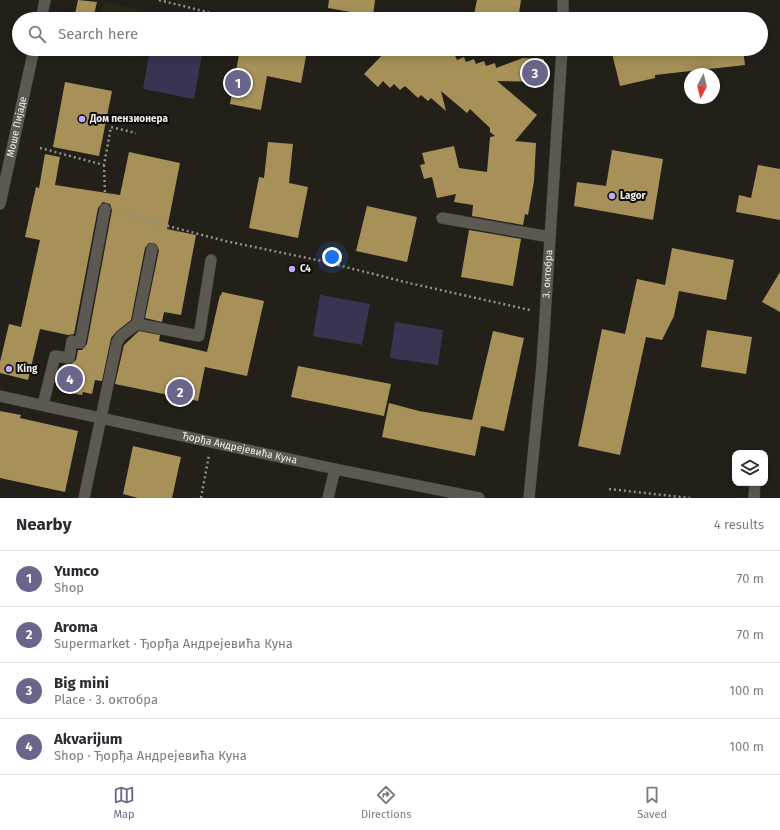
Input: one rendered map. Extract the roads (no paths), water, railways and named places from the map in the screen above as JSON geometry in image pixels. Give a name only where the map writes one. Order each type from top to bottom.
[{"type":"street","points":[[42,12],[45,0]]},
{"type":"street","points":[[560,0],[562,12]]},
{"type":"street","points":[[563,0],[563,12]]},
{"type":"street","name":"Моше Пијаде","points":[[0,204],[32,56]]},
{"type":"street","name":"3. октобра","points":[[529,498],[536,428],[562,56]]},
{"type":"street","points":[[44,405],[55,356],[69,358],[72,342],[80,343],[105,209]]},
{"type":"street","points":[[442,218],[550,237]]},
{"type":"street","points":[[84,498],[117,342],[121,336],[137,324],[152,249]]},
{"type":"street","points":[[137,324],[199,336],[211,260]]},
{"type":"street","name":"Ђорђа Андрејевића Куна","points":[[0,396],[335,469],[479,498]]},
{"type":"street","points":[[328,498],[335,469]]},
{"type":"street","points":[[754,498],[755,486]]},
{"type":"place","name":"Big mini","points":[[535,73]]},
{"type":"place","name":"Yumco","points":[[238,83]]},
{"type":"place","name":"Дом пензионера","points":[[82,119]]},
{"type":"place","name":"Lagor","points":[[612,196]]},
{"type":"place","name":"C4","points":[[292,269]]},
{"type":"place","name":"King","points":[[9,369]]},
{"type":"place","name":"Akvarijum","points":[[70,379]]},
{"type":"place","name":"Aroma","points":[[180,392]]}]
